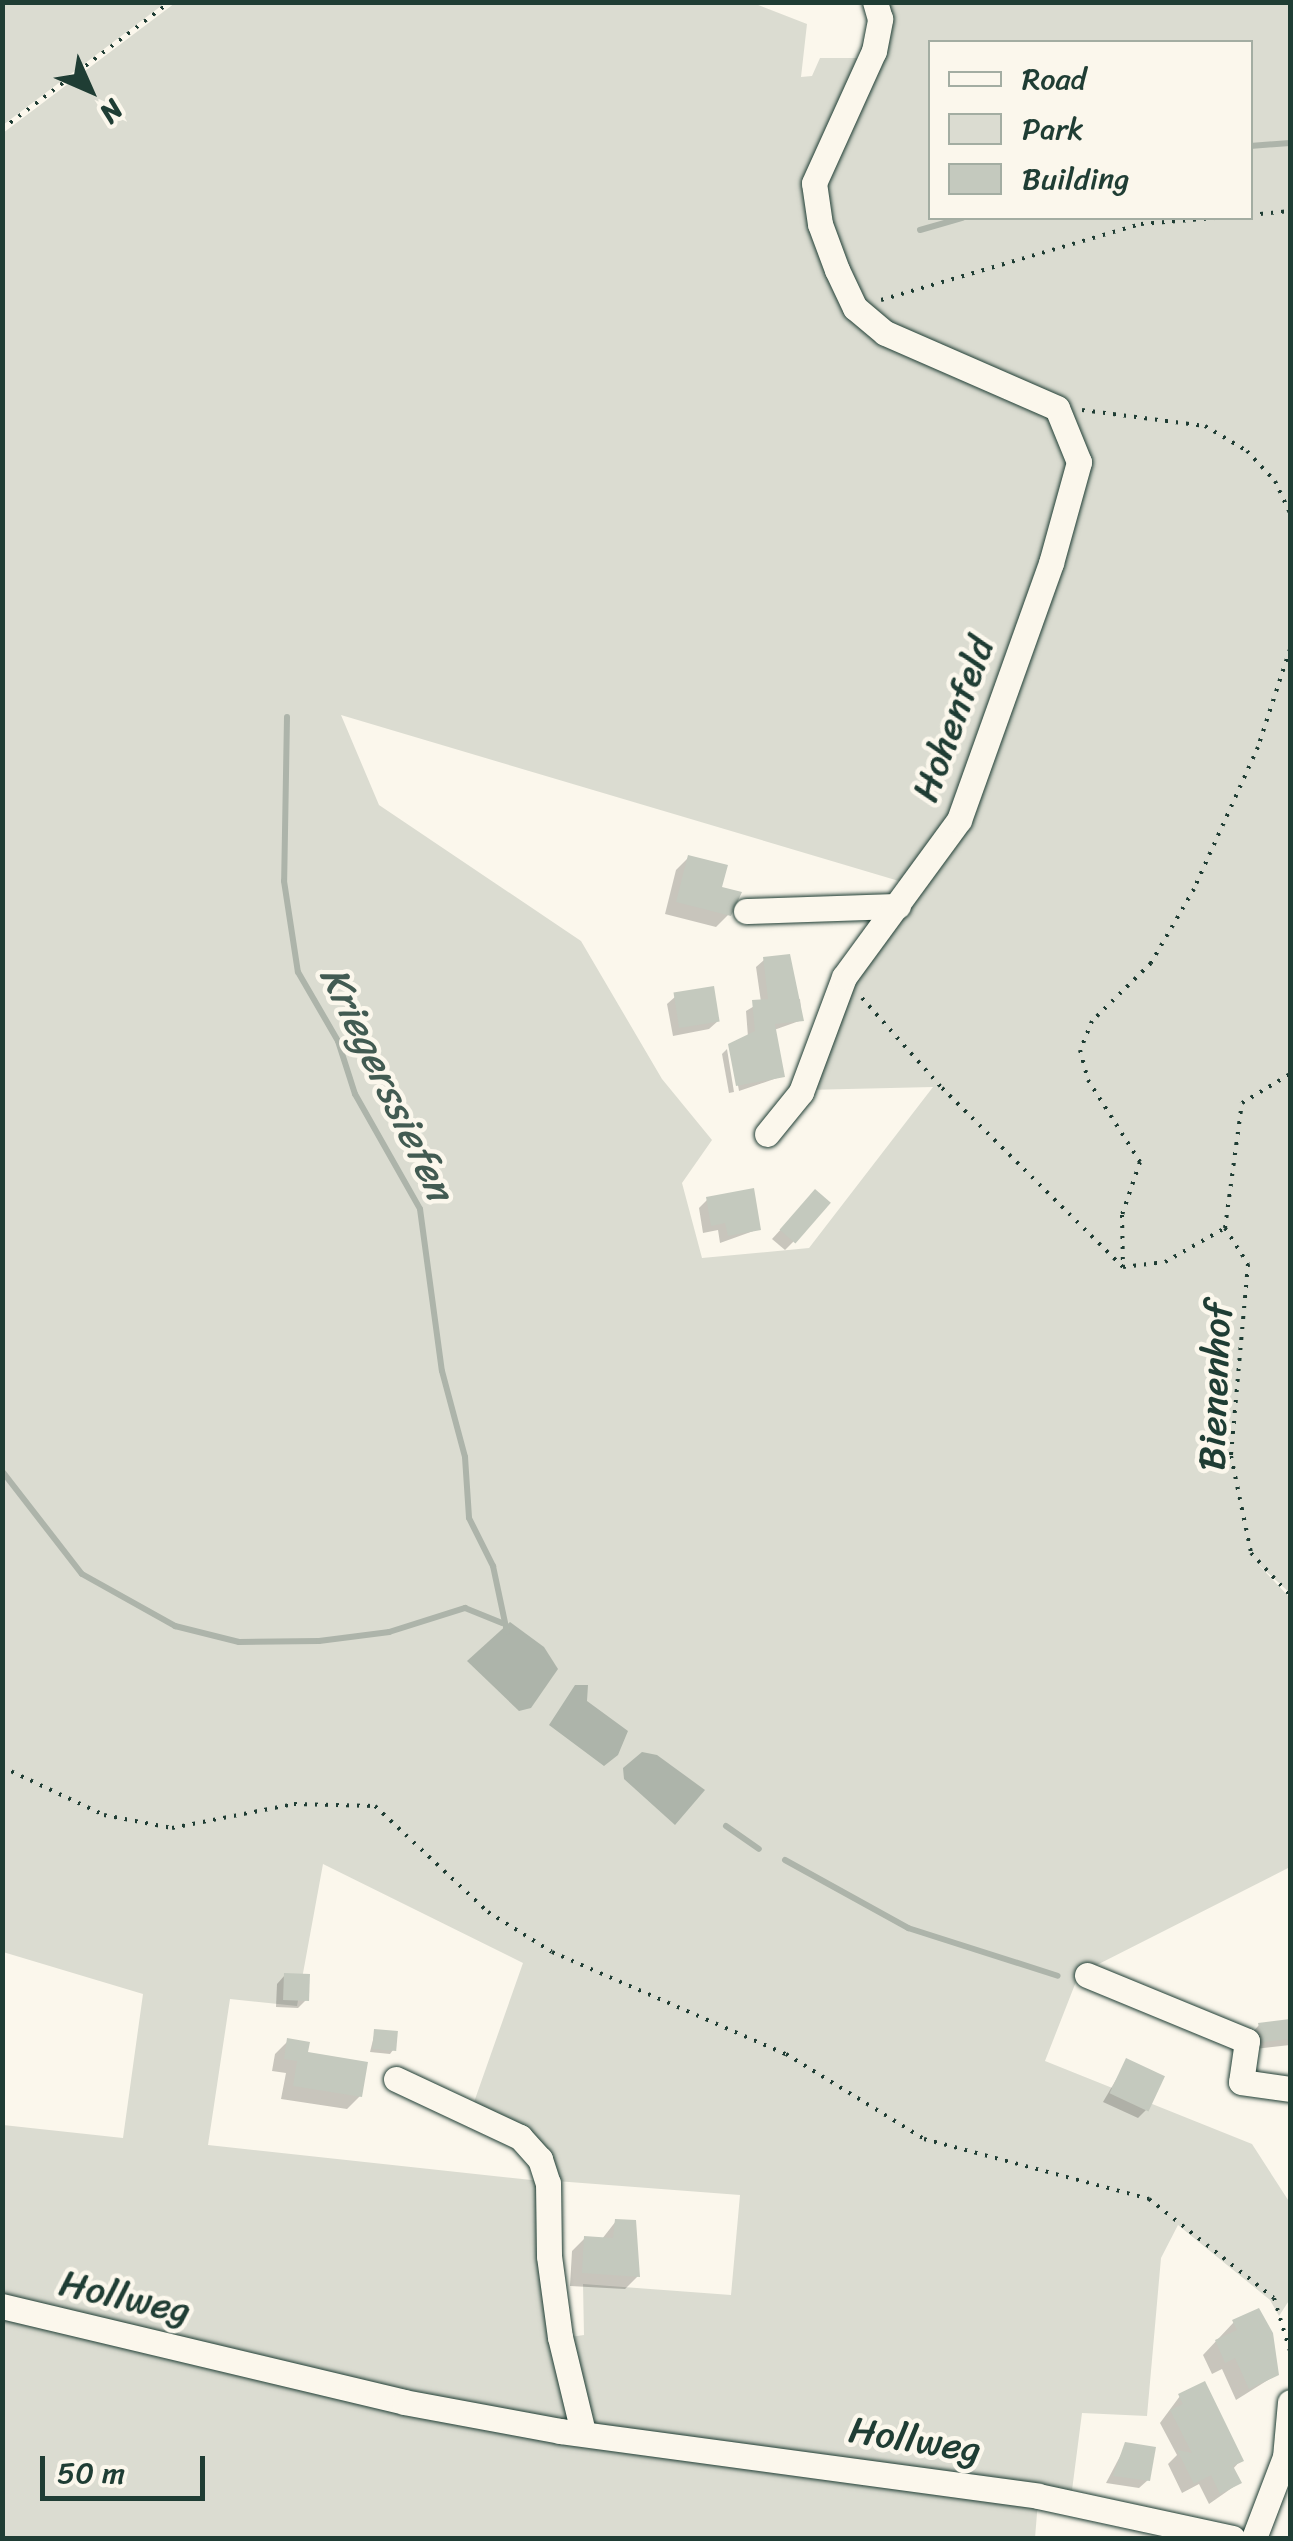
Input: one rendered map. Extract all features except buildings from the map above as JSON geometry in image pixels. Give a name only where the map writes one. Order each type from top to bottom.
[{"type":"street","points":[[875,2],[880,19],[874,51],[814,184],[820,224],[855,308],[918,352],[1058,408]]},
{"type":"street","name":"Hohenfeld","points":[[767,1134],[801,1092],[844,978],[960,820],[1051,562],[1079,462],[1058,408]]},
{"type":"street","points":[[746,911],[898,906]]},
{"type":"street","points":[[1087,1975],[1246,2041],[1241,2082],[1290,2090]]},
{"type":"street","points":[[396,2079],[520,2138],[540,2159],[548,2183],[549,2256],[560,2338],[583,2432]]},
{"type":"street","name":"Hollweg","points":[[2,2306],[404,2402],[583,2432],[1038,2496],[1233,2538]]},
{"type":"street","points":[[1254,2538],[1285,2457],[1290,2402]]},
{"type":"path","points":[[2,129],[170,2]]},
{"type":"path","points":[[1253,214],[1290,211]]},
{"type":"path","points":[[855,308],[1142,224],[1191,220]]},
{"type":"path","points":[[1058,408],[1130,412],[1205,426],[1247,450],[1275,482],[1290,513]]},
{"type":"path","points":[[1124,1267],[1122,1215],[1140,1162],[1088,1080],[1080,1050],[1092,1021],[1151,962],[1194,889],[1258,747],[1290,650]]},
{"type":"path","points":[[860,996],[942,1088],[1124,1267]]},
{"type":"path","points":[[1124,1267],[1165,1262],[1225,1228],[1242,1103],[1290,1074]]},
{"type":"path","name":"Bienenhof","points":[[1225,1228],[1248,1264],[1231,1456],[1251,1553],[1290,1595]]},
{"type":"path","points":[[2,1767],[104,1815],[172,1828],[294,1804],[376,1806],[488,1912],[552,1952],[786,2054],[924,2139],[1149,2199],[1274,2298],[1290,2351]]},
{"type":"green space","points":[[3,2],[165,2],[165,3],[3,125]]},
{"type":"green space","points":[[887,2],[1290,3],[1290,1593],[1257,1563],[1290,1598],[1290,1867],[1079,1974],[1045,2061],[1252,2144],[1290,2203],[1290,2299],[1279,2316],[1270,2300],[1178,2225],[1161,2258],[1147,2416],[1082,2413],[1071,2498],[596,2428],[570,2337],[584,2335],[583,2284],[731,2295],[740,2195],[556,2181],[546,2150],[521,2125],[473,2105],[523,1963],[323,1864],[297,2006],[230,1999],[208,2145],[541,2181],[570,2421],[404,2400],[3,2303],[3,2125],[123,2138],[143,1994],[3,1952],[3,133],[175,3],[753,3],[807,24],[801,77],[812,76],[820,58],[858,58],[872,13],[866,56],[809,184],[810,205],[834,273],[851,308],[882,335],[1055,411],[1076,462],[957,817],[909,884],[341,715],[379,805],[581,941],[662,1079],[712,1140],[682,1183],[702,1258],[809,1248],[933,1087],[805,1090],[849,976],[961,822],[1084,466],[1057,402],[885,330],[858,305],[826,223],[820,184],[882,47]]},
{"type":"green space","points":[[3,2309],[403,2406],[1038,2501],[1035,2538],[3,2538]]},
{"type":"shaded area","points":[[510,1622],[544,1647],[558,1669],[531,1708],[519,1711],[467,1661]]},
{"type":"shaded area","points":[[575,1685],[588,1685],[587,1701],[628,1731],[618,1755],[604,1766],[549,1725]]},
{"type":"shaded area","points":[[642,1752],[657,1755],[705,1790],[675,1825],[624,1779],[623,1768]]},
{"type":"waterway","points":[[1253,146],[1290,143]]},
{"type":"waterway","points":[[920,230],[955,220]]},
{"type":"waterway","name":"Kriegerssiefen","points":[[287,717],[284,881],[298,972],[338,1041],[355,1094],[420,1209],[442,1371],[465,1457],[469,1518],[493,1566],[507,1632]]},
{"type":"waterway","points":[[2,1471],[82,1574],[175,1626],[239,1642],[319,1641],[389,1632],[465,1608],[502,1623]]},
{"type":"waterway","name":"Kriegerssiefen","points":[[726,1826],[759,1849]]},
{"type":"waterway","name":"Kriegerssiefen","points":[[785,1860],[908,1928],[1058,1976]]}]
